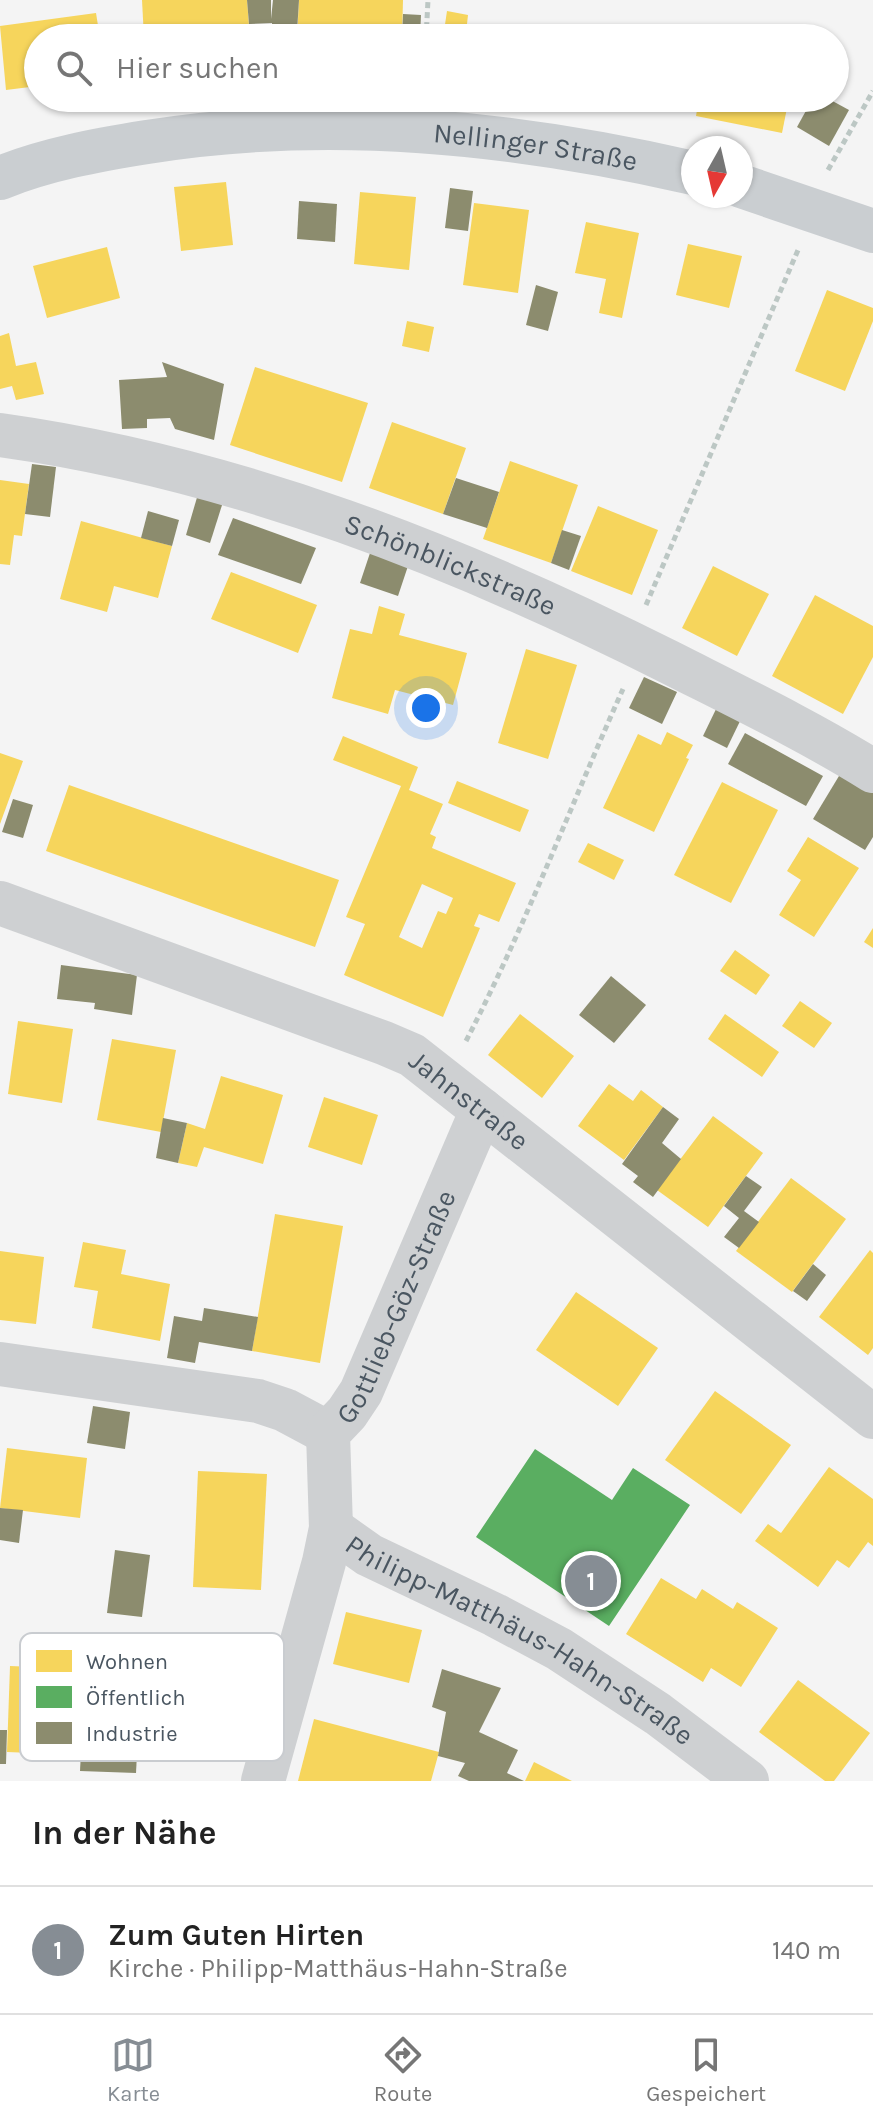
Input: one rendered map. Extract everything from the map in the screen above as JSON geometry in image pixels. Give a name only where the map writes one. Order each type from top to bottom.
[{"type":"main road","name":"Nellinger Straße","points":[[0,178],[68,156],[124,145],[224,131],[304,127],[374,128],[513,140],[681,170]]},
{"type":"main road","points":[[753,190],[873,231]]},
{"type":"street","name":"Schönblickstraße","points":[[0,435],[161,465],[221,481],[423,550],[502,581],[642,648],[792,724],[873,771]]},
{"type":"street","name":"Jahnstraße","points":[[0,903],[399,1048],[446,1080],[873,1417]]},
{"type":"street","name":"Gottlieb-Göz-Straße","points":[[284,1707],[322,1573],[331,1528],[328,1433],[361,1392],[482,1110]]},
{"type":"street","points":[[0,1364],[258,1401],[285,1410],[328,1433]]},
{"type":"street","name":"Philipp-Matthäus-Hahn-Straße","points":[[331,1528],[369,1555],[559,1649],[658,1714],[747,1781]]},
{"type":"street","name":"Gottlieb-Göz-Straße","points":[[263,1781],[269,1761]]},
{"type":"path","points":[[427,24],[428,0]]},
{"type":"path","points":[[829,166],[873,91]]},
{"type":"path","points":[[642,648],[638,622],[801,244]]},
{"type":"path","points":[[446,1080],[517,938],[623,689]]},
{"type":"building: Wohnen","points":[[142,0],[247,0],[249,24],[143,24]]},
{"type":"building: Wohnen","points":[[299,0],[403,0],[402,24],[298,24]]},
{"type":"building: Wohnen","points":[[447,11],[468,15],[467,24],[445,24]]},
{"type":"building: Wohnen","points":[[96,13],[98,24],[24,24],[24,88],[6,90],[0,26]]},
{"type":"building: Wohnen","points":[[697,112],[786,112],[782,133],[696,116]]},
{"type":"building: Wohnen","points":[[226,182],[233,245],[181,251],[174,187]]},
{"type":"building: Wohnen","points":[[360,192],[416,197],[409,270],[354,264]]},
{"type":"building: Wohnen","points":[[474,203],[529,210],[518,293],[463,285]]},
{"type":"building: Wohnen","points":[[586,222],[639,233],[622,318],[599,313],[606,279],[575,273]]},
{"type":"building: Wohnen","points":[[688,244],[742,256],[729,308],[676,295]]},
{"type":"building: Wohnen","points":[[107,247],[120,298],[47,318],[33,266]]},
{"type":"building: Wohnen","points":[[827,290],[873,308],[873,321],[845,391],[795,371]]},
{"type":"building: Wohnen","points":[[407,321],[434,327],[429,352],[402,346]]},
{"type":"building: Wohnen","points":[[9,333],[16,366],[36,362],[44,394],[16,400],[12,386],[0,389],[0,336]]},
{"type":"building: Wohnen","points":[[255,367],[368,403],[342,482],[230,445]]},
{"type":"building: Wohnen","points":[[392,422],[466,448],[443,514],[369,488]]},
{"type":"building: Wohnen","points":[[510,461],[578,485],[551,563],[483,539]]},
{"type":"building: Wohnen","points":[[0,480],[29,484],[22,536],[14,535],[10,565],[0,564]]},
{"type":"building: Wohnen","points":[[598,506],[658,530],[632,595],[571,571]]},
{"type":"building: Wohnen","points":[[81,521],[172,546],[158,598],[114,586],[107,612],[60,599]]},
{"type":"building: Wohnen","points":[[713,566],[769,594],[737,656],[682,628]]},
{"type":"building: Wohnen","points":[[231,572],[317,605],[298,653],[211,619]]},
{"type":"building: Wohnen","points":[[815,595],[873,626],[873,657],[843,714],[772,676]]},
{"type":"building: Wohnen","points":[[379,606],[405,614],[399,635],[467,653],[453,705],[395,690],[388,714],[332,698],[350,629],[372,634]]},
{"type":"building: Wohnen","points":[[526,649],[577,665],[548,759],[498,743]]},
{"type":"building: Wohnen","points":[[667,732],[693,745],[654,832],[603,808],[638,734],[661,745]]},
{"type":"building: Wohnen","points":[[343,736],[418,767],[409,790],[443,804],[430,834],[436,837],[432,848],[516,883],[499,922],[479,914],[474,926],[480,928],[443,1017],[344,975],[365,924],[346,917],[401,786],[333,760]],"holes":[[[422,884],[453,898],[446,914],[438,911],[422,948],[399,937]]]},
{"type":"building: Wohnen","points":[[0,753],[23,761],[0,824]]},
{"type":"building: Wohnen","points":[[457,781],[529,810],[520,832],[448,803]]},
{"type":"building: Wohnen","points":[[722,782],[778,810],[731,903],[674,875]]},
{"type":"building: Wohnen","points":[[69,785],[339,880],[315,947],[46,851]]},
{"type":"building: Wohnen","points":[[808,837],[859,868],[814,937],[779,915],[801,880],[787,871]]},
{"type":"building: Wohnen","points":[[588,843],[624,860],[614,880],[578,862]]},
{"type":"building: Wohnen","points":[[873,928],[873,948],[864,942]]},
{"type":"building: Wohnen","points":[[735,950],[770,975],[756,995],[720,971]]},
{"type":"building: Wohnen","points":[[800,1001],[832,1023],[814,1048],[782,1026]]},
{"type":"building: Wohnen","points":[[520,1014],[574,1056],[542,1098],[488,1055]]},
{"type":"building: Wohnen","points":[[725,1014],[779,1052],[762,1077],[708,1039]]},
{"type":"building: Wohnen","points":[[18,1021],[73,1029],[62,1103],[8,1094]]},
{"type":"building: Wohnen","points":[[112,1039],[176,1050],[161,1132],[97,1120]]},
{"type":"building: Wohnen","points":[[221,1076],[283,1095],[263,1164],[204,1147],[197,1167],[178,1163],[187,1123],[205,1129]]},
{"type":"building: Wohnen","points":[[609,1084],[633,1101],[641,1090],[663,1107],[624,1160],[578,1126]]},
{"type":"building: Wohnen","points":[[324,1097],[378,1115],[362,1165],[308,1147]]},
{"type":"building: Wohnen","points":[[713,1116],[763,1153],[708,1227],[657,1190]]},
{"type":"building: Wohnen","points":[[791,1178],[846,1219],[792,1292],[736,1251]]},
{"type":"building: Wohnen","points":[[275,1214],[343,1226],[320,1363],[252,1351]]},
{"type":"building: Wohnen","points":[[83,1242],[126,1250],[121,1274],[170,1284],[160,1341],[92,1328],[98,1291],[74,1287]]},
{"type":"building: Wohnen","points":[[870,1250],[873,1253],[873,1348],[868,1355],[819,1317]]},
{"type":"building: Wohnen","points":[[0,1251],[44,1257],[36,1324],[0,1320]]},
{"type":"building: Wohnen","points":[[576,1292],[658,1348],[618,1406],[536,1350]]},
{"type":"building: Wohnen","points":[[715,1391],[791,1445],[741,1514],[665,1460]]},
{"type":"building: Wohnen","points":[[7,1448],[87,1458],[80,1518],[0,1508]]},
{"type":"building: Wohnen","points":[[829,1467],[873,1499],[873,1546],[868,1542],[849,1568],[837,1560],[818,1587],[755,1541],[768,1524],[781,1533]]},
{"type":"building: Wohnen","points":[[198,1471],[267,1474],[261,1590],[193,1587]]},
{"type":"building: Wohnen","points":[[661,1578],[696,1599],[702,1589],[733,1609],[737,1602],[778,1628],[741,1687],[711,1668],[703,1682],[626,1634]]},
{"type":"building: Wohnen","points":[[346,1612],[422,1630],[409,1683],[333,1664]]},
{"type":"building: Wohnen","points":[[10,1666],[20,1666],[20,1753],[7,1752]]},
{"type":"building: Wohnen","points":[[798,1680],[870,1733],[834,1781],[825,1781],[759,1732]]},
{"type":"building: Wohnen","points":[[314,1719],[439,1752],[431,1781],[298,1781]]},
{"type":"building: Wohnen","points":[[534,1762],[572,1781],[525,1781]]},
{"type":"building: Öffentlich","points":[[535,1449],[612,1500],[633,1468],[690,1505],[609,1626],[476,1537]]},
{"type":"building: Industrie","points":[[247,0],[271,0],[271,19],[273,0],[299,0],[298,24],[249,24]]},
{"type":"building: Industrie","points":[[403,14],[421,15],[421,24],[403,24]]},
{"type":"building: Industrie","points":[[805,112],[848,112],[829,146],[797,127]]},
{"type":"building: Industrie","points":[[450,188],[473,191],[468,231],[445,228]]},
{"type":"building: Industrie","points":[[299,201],[337,204],[335,242],[297,239]]},
{"type":"building: Industrie","points":[[536,285],[558,292],[548,331],[526,325]]},
{"type":"building: Industrie","points":[[162,362],[224,384],[214,440],[175,429],[170,418],[147,419],[147,428],[122,429],[119,380],[167,377]]},
{"type":"building: Industrie","points":[[32,464],[56,467],[50,517],[25,514]]},
{"type":"building: Industrie","points":[[456,478],[499,492],[487,528],[443,514]]},
{"type":"building: Industrie","points":[[198,494],[223,502],[210,543],[186,535]]},
{"type":"building: Industrie","points":[[148,511],[179,520],[172,546],[141,538]]},
{"type":"building: Industrie","points":[[233,518],[316,548],[301,584],[218,555]]},
{"type":"building: Industrie","points":[[562,530],[581,536],[569,570],[551,563]]},
{"type":"building: Industrie","points":[[371,550],[409,563],[398,596],[360,583]]},
{"type":"building: Industrie","points":[[644,677],[677,692],[662,724],[629,708]]},
{"type":"building: Industrie","points":[[718,705],[742,717],[727,748],[703,736]]},
{"type":"building: Industrie","points":[[745,733],[823,776],[806,806],[728,764]]},
{"type":"building: Industrie","points":[[842,771],[873,789],[873,837],[865,850],[813,819]]},
{"type":"building: Industrie","points":[[13,799],[33,805],[23,838],[2,832]]},
{"type":"building: Industrie","points":[[61,965],[137,975],[132,1015],[94,1009],[95,1003],[57,999]]},
{"type":"building: Industrie","points":[[611,976],[646,1005],[614,1043],[579,1015]]},
{"type":"building: Industrie","points":[[663,1107],[679,1119],[662,1143],[681,1159],[653,1197],[633,1182],[638,1176],[622,1164]]},
{"type":"building: Industrie","points":[[163,1118],[187,1123],[178,1163],[156,1158]]},
{"type":"building: Industrie","points":[[746,1176],[762,1187],[744,1211],[759,1222],[739,1248],[724,1237],[739,1218],[724,1206]]},
{"type":"building: Industrie","points":[[813,1264],[826,1275],[807,1301],[793,1291]]},
{"type":"building: Industrie","points":[[204,1308],[258,1317],[252,1351],[199,1342],[195,1363],[167,1358],[174,1316],[202,1321]]},
{"type":"building: Industrie","points":[[93,1406],[130,1412],[125,1449],[87,1443]]},
{"type":"building: Industrie","points":[[0,1508],[23,1510],[19,1543],[0,1540]]},
{"type":"building: Industrie","points":[[115,1550],[150,1555],[142,1617],[107,1613]]},
{"type":"building: Industrie","points":[[442,1669],[501,1688],[479,1732],[518,1750],[507,1773],[524,1781],[469,1781],[458,1776],[465,1763],[438,1756],[446,1712],[432,1707]]},
{"type":"building: Industrie","points":[[0,1730],[7,1730],[6,1764],[0,1764]]},
{"type":"building: Industrie","points":[[81,1761],[137,1761],[136,1773],[80,1771]]},
{"type":"place","name":"Zum Guten Hirten","points":[[591,1581]]}]
